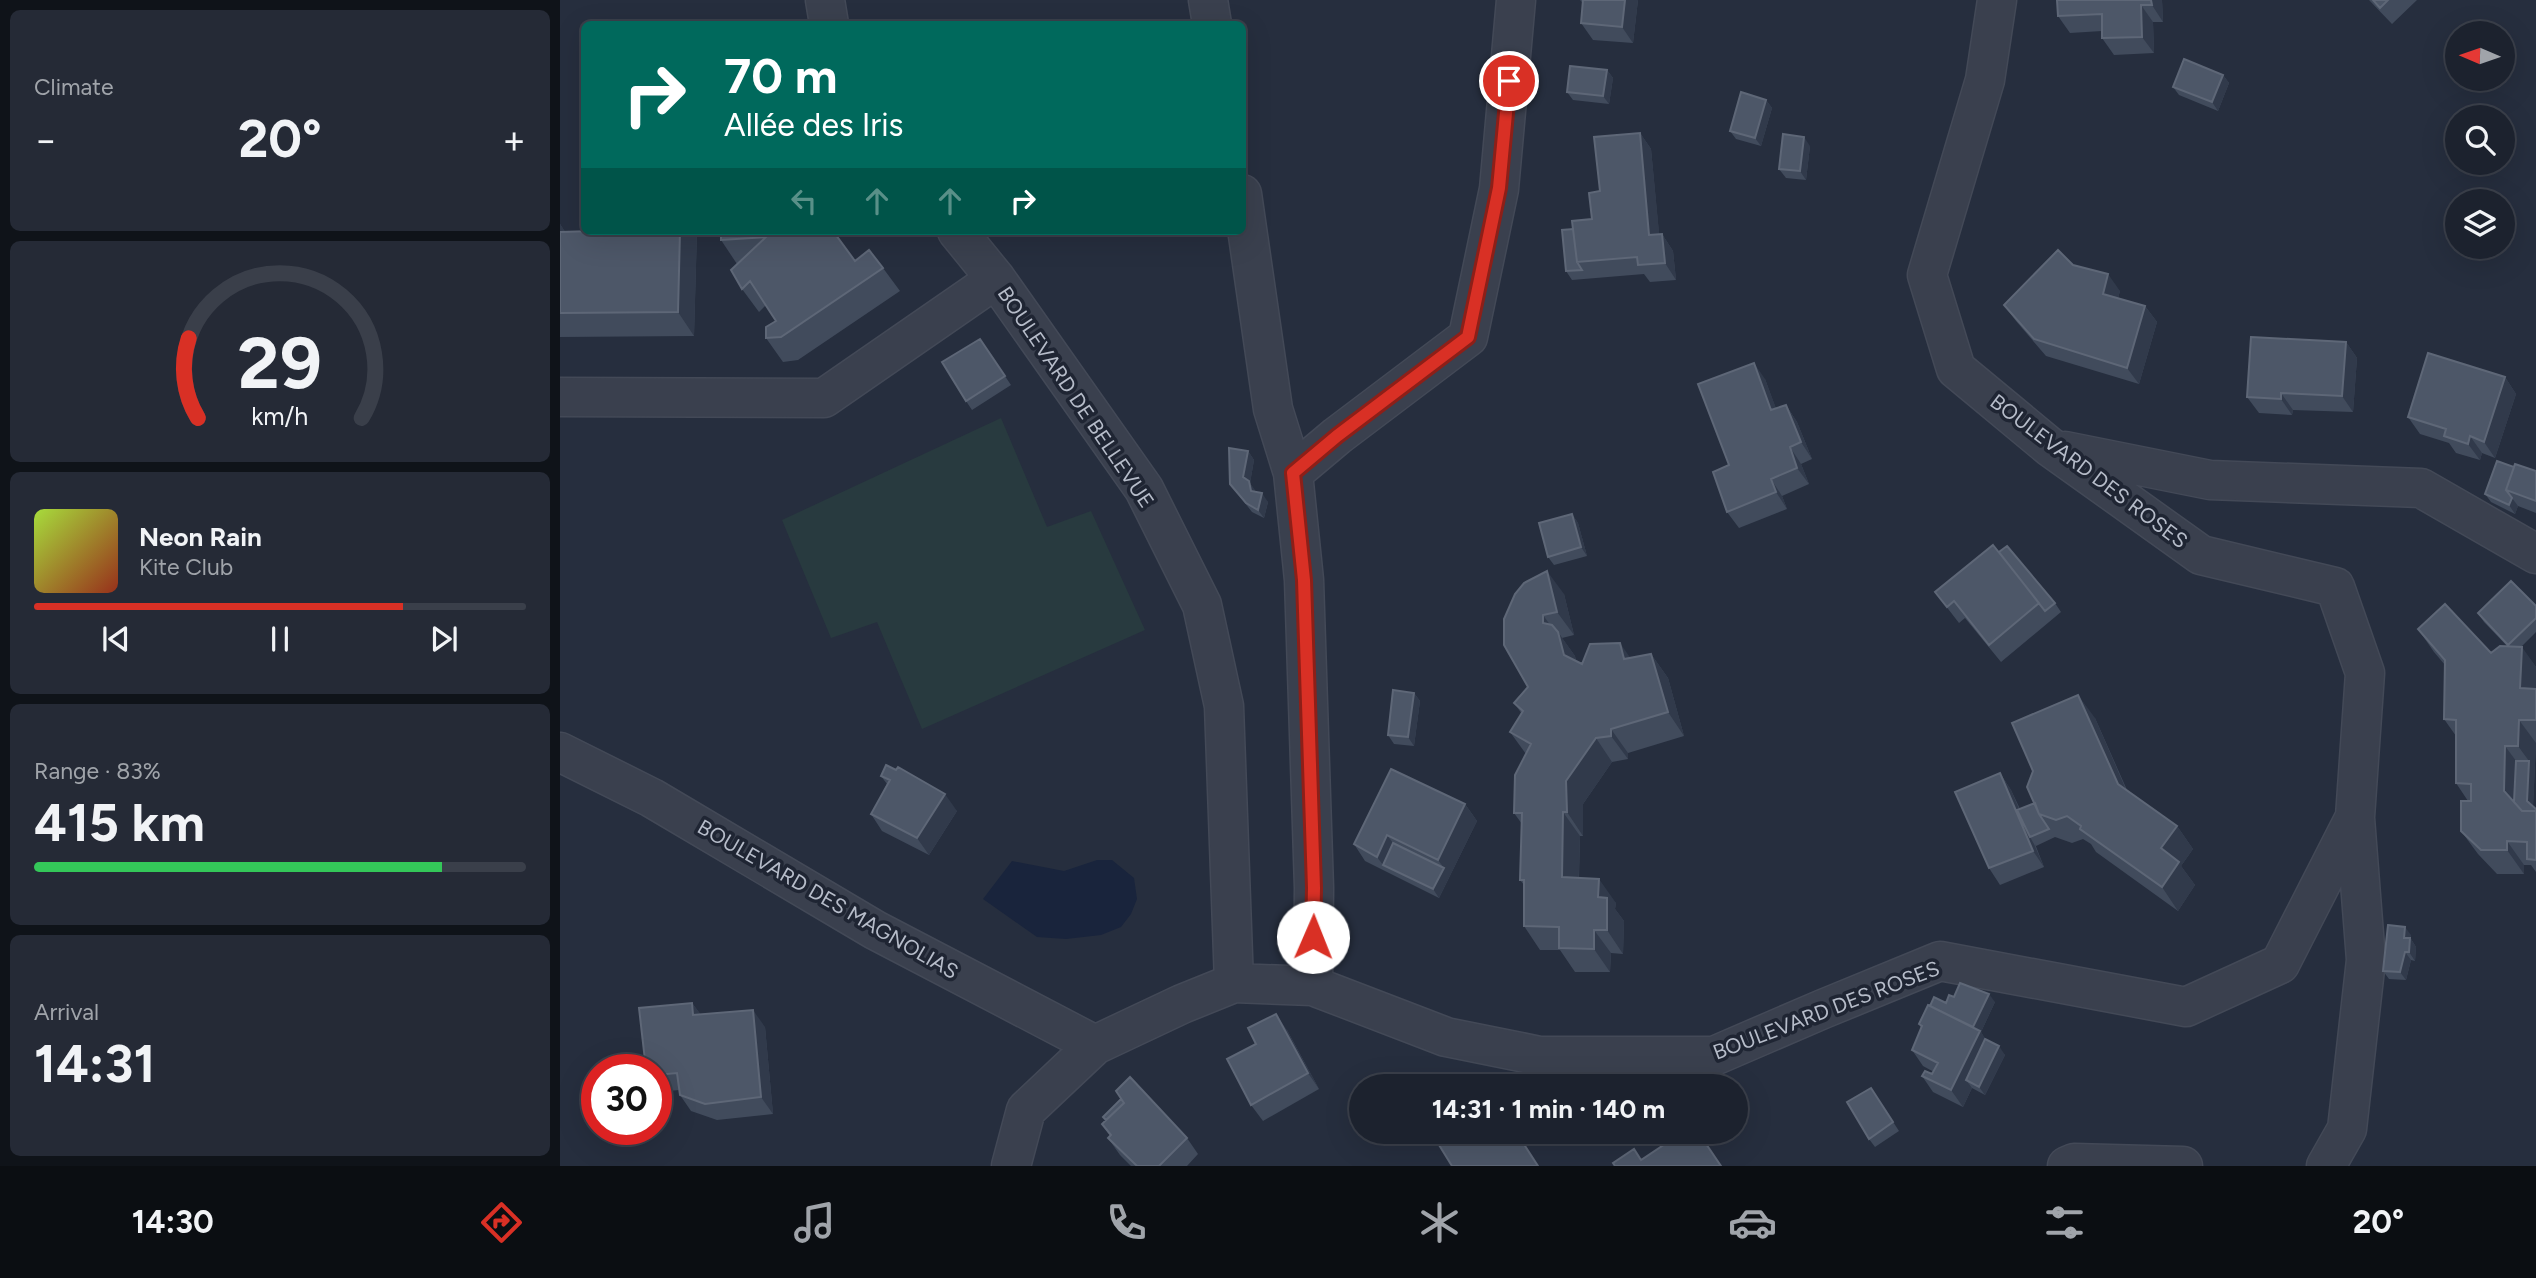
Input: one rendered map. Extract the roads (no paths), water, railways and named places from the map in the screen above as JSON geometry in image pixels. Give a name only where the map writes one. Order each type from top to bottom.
[{"type":"street","points":[[825,0],[828,21]]},
{"type":"street","points":[[1208,0],[1212,21]]},
{"type":"street","points":[[1293,473],[1337,436],[1468,337],[1499,188],[1516,0]]},
{"type":"street","name":"BOULEVARD DES ROSES","points":[[1234,983],[1313,986],[1446,1037],[1540,1056],[1714,1056],[1940,961],[2186,1007],[2280,964],[2355,817],[2365,673],[2335,587],[2201,555],[2050,447],[1956,369],[1927,275],[1985,80],[1997,0]]},
{"type":"street","points":[[1246,222],[1273,409],[1293,473],[1304,580],[1314,888],[1313,986]]},
{"type":"street","name":"BOULEVARD DE BELLEVUE","points":[[960,235],[996,279],[1144,489],[1202,605],[1224,706],[1234,983]]},
{"type":"street","points":[[560,397],[824,398],[996,279]]},
{"type":"street","points":[[2050,447],[2210,480],[2421,488],[2536,554]]},
{"type":"street","name":"BOULEVARD DES MAGNOLIAS","points":[[560,752],[652,798],[875,930],[1096,1045]]},
{"type":"street","points":[[2326,1166],[2347,1129],[2366,960],[2355,817]]},
{"type":"street","points":[[1011,1166],[1026,1110],[1096,1045],[1182,1004],[1234,983]]},
{"type":"street","points":[[2067,1166],[2074,1163],[2183,1166]]},
{"type":"water","points":[[1097,860],[1112,860],[1134,878],[1137,899],[1131,914],[1121,927],[1101,935],[1066,939],[1037,937],[983,899],[1012,861],[1064,871]]}]
